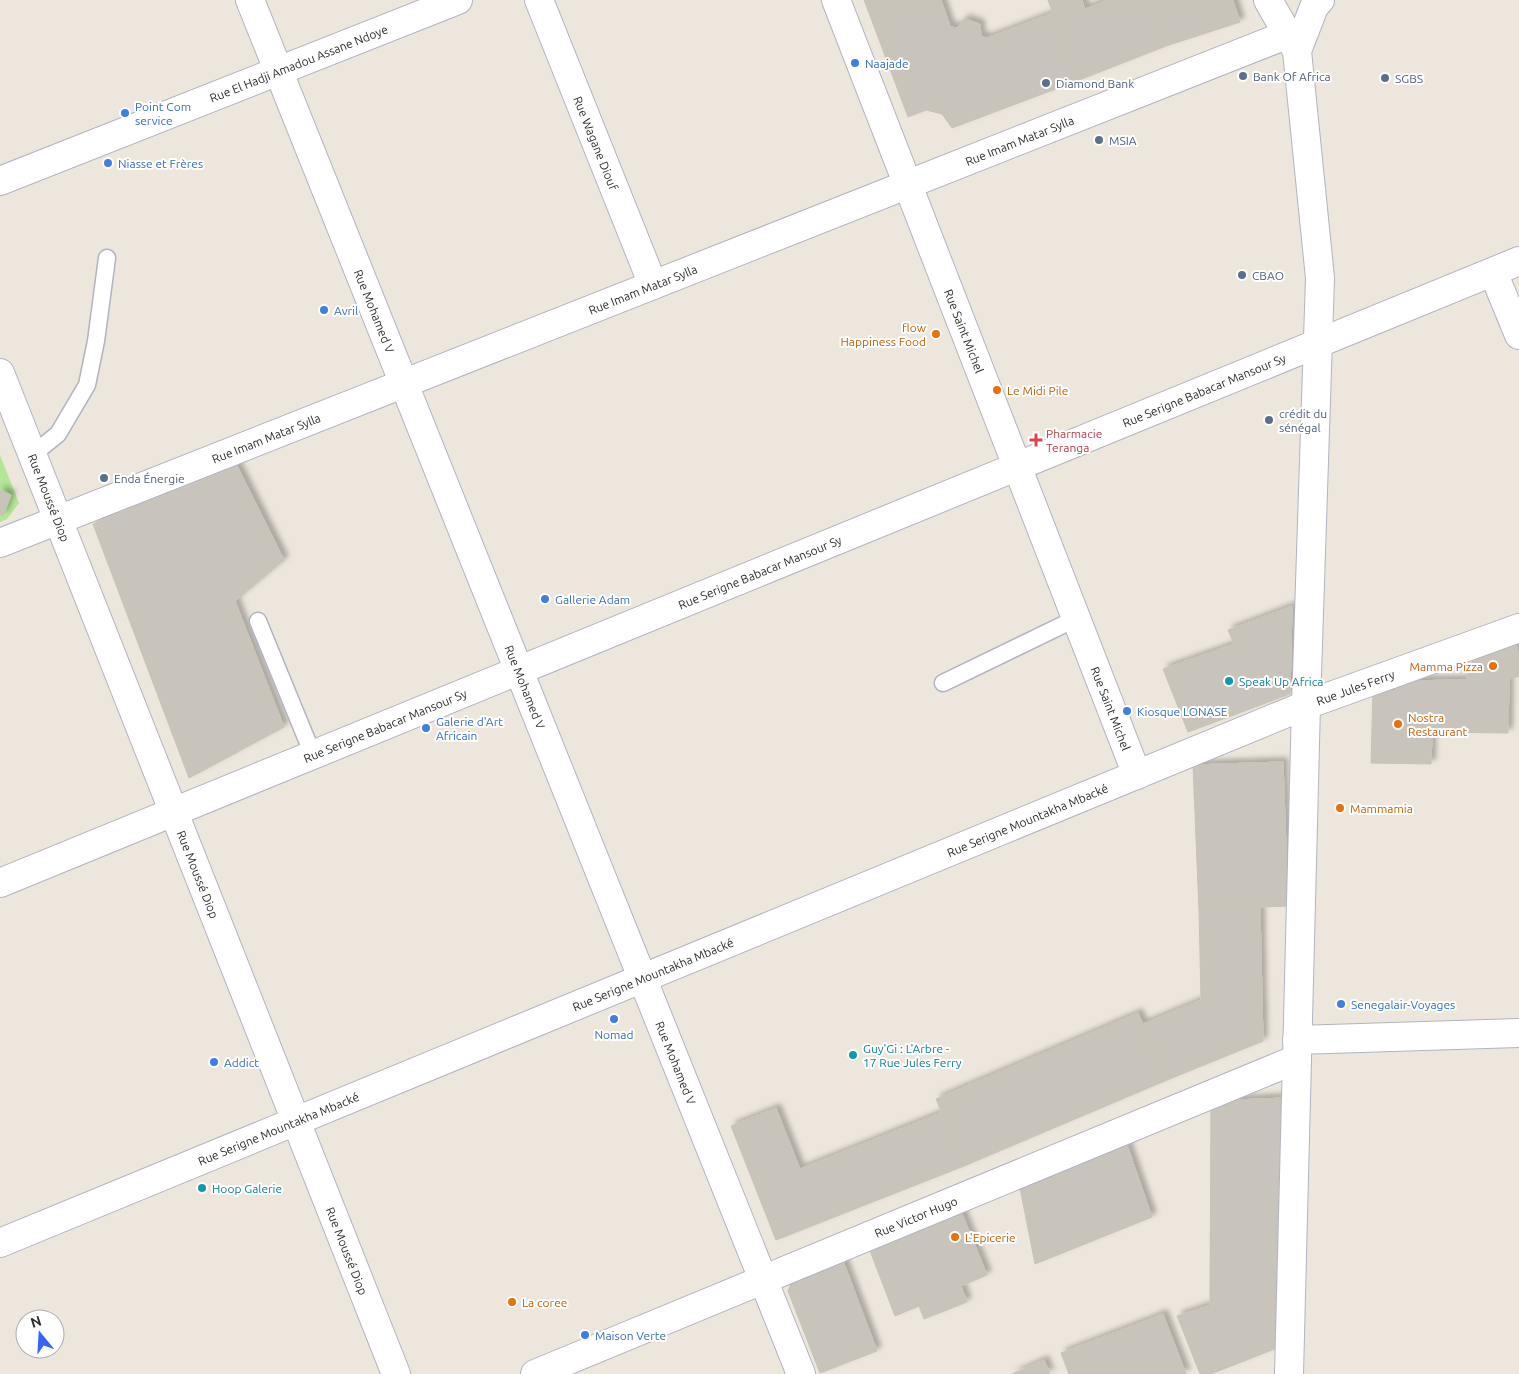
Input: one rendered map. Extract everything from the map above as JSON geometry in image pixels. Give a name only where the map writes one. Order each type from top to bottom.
[{"type":"street","name":"Rue Mohamed V","points":[[250,0],[802,1374]]},
{"type":"street","name":"Rue El Hadji Amadou Assane Ndoye","points":[[0,181],[458,0]]},
{"type":"street","name":"Rue Wagane Diouf","points":[[539,0],[653,285]]},
{"type":"street","name":"Rue Saint Michel","points":[[836,0],[1137,775]]},
{"type":"street","points":[[1268,0],[1291,43],[1320,278],[1297,1049],[1284,1372]]},
{"type":"street","points":[[1291,43],[1320,0]]},
{"type":"street","name":"Rue Imam Matar Sylla","points":[[0,543],[908,184],[1291,43]]},
{"type":"street","name":"Rue Serigne Babacar Mansour Sy","points":[[0,883],[1519,261]]},
{"type":"street","points":[[1493,272],[1519,335]]},
{"type":"street","name":"Rue Moussé Diop","points":[[0,373],[396,1374]]},
{"type":"street","name":"Rue Jules Ferry","points":[[1306,706],[1519,628]]},
{"type":"street","name":"Rue Serigne Mountakha Mbacké","points":[[0,1243],[1306,706]]},
{"type":"street","points":[[1297,1049],[1519,1032]]},
{"type":"street","name":"Rue Victor Hugo","points":[[541,1373],[1297,1049]]},
{"type":"lane","points":[[32,455],[58,434],[87,385],[96,341],[107,258]]},
{"type":"lane","points":[[944,683],[1076,618]]},
{"type":"lane","points":[[258,620],[312,755]]},
{"type":"green space","points":[[0,455],[19,503],[7,519],[0,522]]},
{"type":"building","points":[[864,0],[926,0],[872,21]]},
{"type":"building","points":[[926,0],[941,0],[950,26],[956,28],[965,19],[980,24],[981,36],[987,38],[1053,13],[1074,82],[952,128],[942,114],[926,110],[908,117],[872,21]]},
{"type":"building","points":[[1048,0],[1082,0],[1085,9],[1055,20]]},
{"type":"building","points":[[1109,0],[1148,0],[1166,46],[1074,82],[1055,20]]},
{"type":"building","points":[[1148,0],[1233,0],[1240,22],[1166,46]]},
{"type":"building","points":[[236,464],[284,560],[235,601],[284,727],[189,778],[93,524]]},
{"type":"building","points":[[0,490],[11,495],[3,516],[0,514]]},
{"type":"building","name":"Speak Up Africa","points":[[1292,606],[1290,694],[1188,732],[1163,669],[1234,644],[1228,630]]},
{"type":"building","points":[[1517,641],[1519,676],[1509,679],[1508,733],[1432,732],[1431,764],[1371,763],[1373,691],[1395,691],[1399,681],[1466,680],[1474,656]]},
{"type":"building","points":[[1283,762],[1288,906],[1199,910],[1193,765]]},
{"type":"building","points":[[1260,908],[1263,1041],[1167,1080],[1143,1024],[1201,1000],[1199,910]]},
{"type":"building","points":[[1138,1013],[1167,1080],[964,1166],[936,1099]]},
{"type":"building","points":[[1285,1098],[1282,1346],[1211,1374],[1200,1374],[1177,1316],[1210,1305],[1211,1101]]},
{"type":"building","points":[[776,1108],[800,1169],[943,1112],[964,1166],[776,1240],[731,1126]]},
{"type":"building","points":[[1127,1145],[1152,1217],[1035,1264],[1020,1188]]},
{"type":"building","points":[[959,1206],[987,1275],[961,1286],[967,1302],[924,1319],[919,1306],[895,1316],[867,1243]]},
{"type":"building","points":[[842,1258],[877,1351],[820,1373],[788,1291],[794,1277]]},
{"type":"building","points":[[1163,1314],[1186,1374],[1069,1374],[1061,1353]]},
{"type":"building","points":[[1044,1360],[1050,1374],[1012,1374]]},
{"type":"place","name":"Naajade","points":[[855,63]]},
{"type":"place","name":"Bank Of Africa","points":[[1243,76]]},
{"type":"place","name":"SGBS","points":[[1385,78]]},
{"type":"place","name":"Diamond Bank","points":[[1046,83]]},
{"type":"place","name":"Point Com service","points":[[125,113]]},
{"type":"place","name":"MSIA","points":[[1099,140]]},
{"type":"place","name":"Niasse et Frères","points":[[108,163]]},
{"type":"place","name":"CBAO","points":[[1242,275]]},
{"type":"place","name":"Avril","points":[[324,310]]},
{"type":"place","name":"flow Happiness Food","points":[[936,334]]},
{"type":"place","name":"Le Midi Pile","points":[[997,390]]},
{"type":"place","name":"crédit du sénégal","points":[[1269,420]]},
{"type":"place","name":"Pharmacie Teranga","points":[[1036,440]]},
{"type":"place","name":"Enda Énergie","points":[[104,478]]},
{"type":"place","name":"Gallerie Adam","points":[[545,599]]},
{"type":"place","name":"Mamma Pizza","points":[[1493,666]]},
{"type":"place","name":"Speak Up Africa","points":[[1229,681]]},
{"type":"place","name":"Kiosque LONASE","points":[[1127,711]]},
{"type":"place","name":"Nostra Restaurant","points":[[1398,724]]},
{"type":"place","name":"Galerie d'Art Africain","points":[[426,728]]},
{"type":"place","name":"Mammamia","points":[[1340,808]]},
{"type":"place","name":"Senegalair-Voyages","points":[[1341,1004]]},
{"type":"place","name":"Nomad","points":[[614,1019]]},
{"type":"place","name":"Guy'Gi : L'Arbre - 17 Rue Jules Ferry","points":[[853,1055]]},
{"type":"place","name":"Addict","points":[[214,1062]]},
{"type":"place","name":"Hoop Galerie","points":[[202,1188]]},
{"type":"place","name":"L'Epicerie","points":[[955,1237]]},
{"type":"place","name":"La coree","points":[[512,1302]]},
{"type":"place","name":"Maison Verte","points":[[585,1335]]}]
